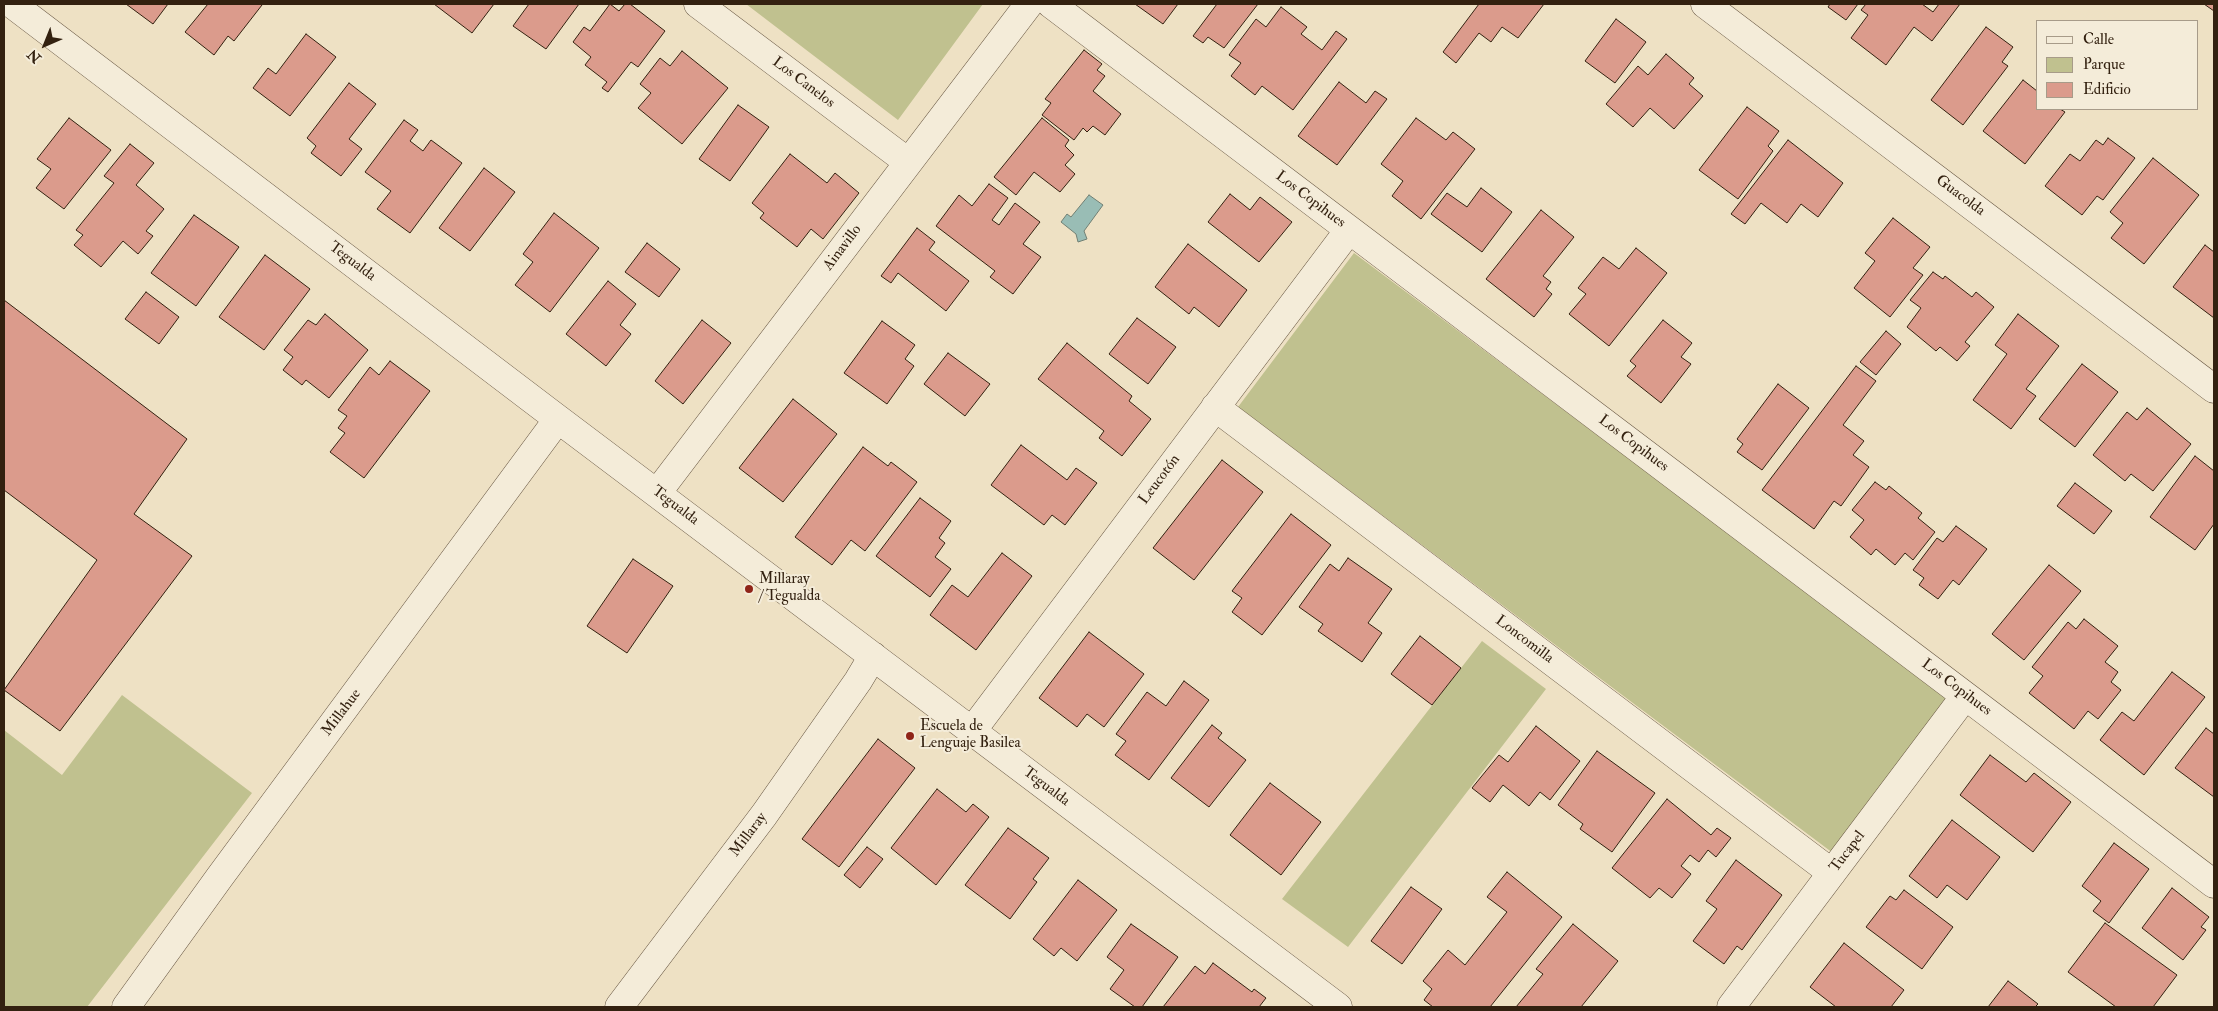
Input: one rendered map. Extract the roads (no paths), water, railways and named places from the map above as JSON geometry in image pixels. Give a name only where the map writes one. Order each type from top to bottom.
[{"type":"street","name":"Tegualda","points":[[12,4],[558,420],[1338,1007]]},
{"type":"street","name":"Los Canelos","points":[[698,4],[908,162]]},
{"type":"street","name":"Ainavillo","points":[[657,493],[1030,4]]},
{"type":"street","name":"Los Copihues","points":[[1051,4],[2214,884]]},
{"type":"street","name":"Guacolda","points":[[1705,4],[2214,388]]},
{"type":"street","name":"Leucotón","points":[[972,731],[1349,230]]},
{"type":"street","name":"Loncomilla","points":[[1215,407],[1832,873]]},
{"type":"street","name":"Millahue","points":[[126,1007],[219,878],[558,420]]},
{"type":"street","name":"Millaray","points":[[618,1007],[764,815],[858,681],[872,656]]},
{"type":"street","name":"Tucapel","points":[[1731,1007],[1965,696]]},
{"type":"water","points":[[1089,195],[1103,205],[1084,231],[1087,239],[1078,242],[1076,234],[1061,222],[1067,214],[1071,217]]},
{"type":"place","name":"Millaray / Tegualda","points":[[749,589]]},
{"type":"place","name":"Escuela de Lenguaje Basilea","points":[[910,736]]}]
